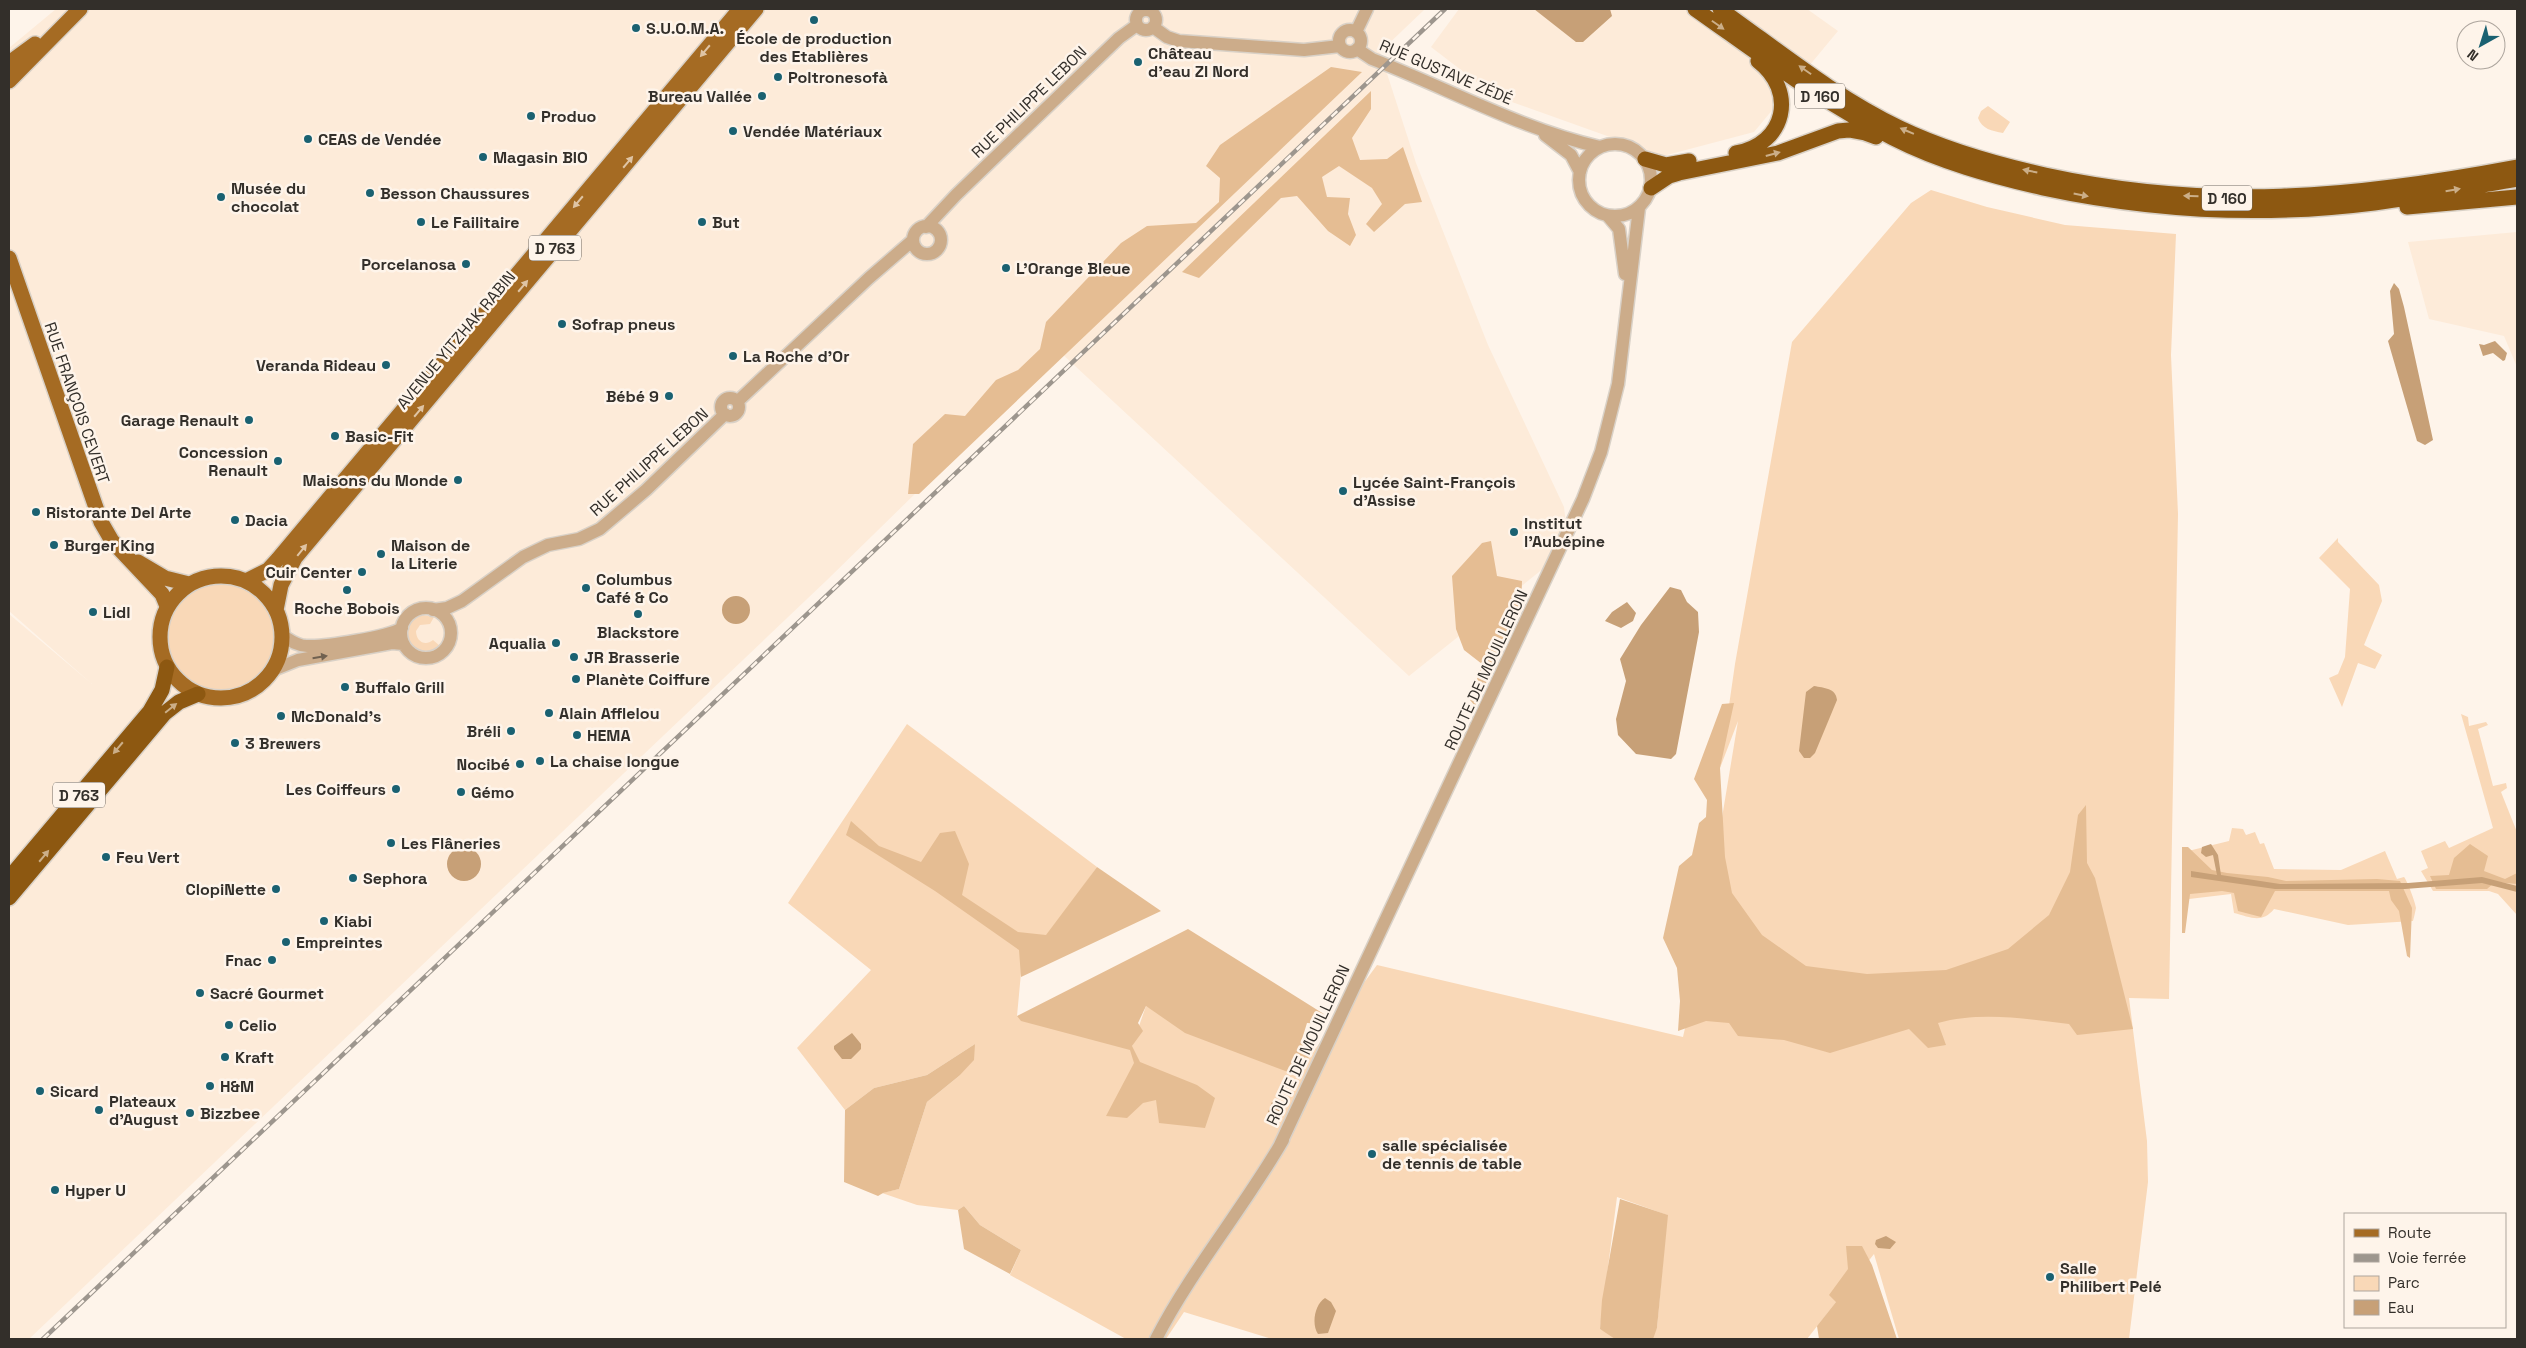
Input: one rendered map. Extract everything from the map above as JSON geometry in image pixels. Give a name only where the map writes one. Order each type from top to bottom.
[{"type":"highway","name":"D 160","points":[[1695,9],[1748,38],[1876,115],[1940,145],[1979,158],[2110,187],[2262,204],[2390,188],[2517,167]]},
{"type":"highway","name":"D 160","points":[[1720,9],[1748,38],[1852,117],[1903,143],[1976,171],[2096,198],[2179,208],[2262,204],[2372,203],[2517,179]]},
{"type":"highway","points":[[1645,159],[1657,164],[1676,164],[1747,151],[1766,141],[1779,121],[1782,108],[1780,94],[1770,70],[1750,55],[1743,17],[1732,9]]},
{"type":"highway","points":[[1651,188],[1669,176],[1679,173],[1778,153],[1849,130],[1865,133],[1887,143],[1903,143]]},
{"type":"highway","name":"D 160","points":[[2262,204],[2290,190],[2359,187],[2517,160]]},
{"type":"highway","name":"D 160","points":[[2262,204],[2292,215],[2517,197]]},
{"type":"highway","name":"D 763","points":[[9,878],[150,711],[162,690],[167,668]]},
{"type":"highway","name":"D 763","points":[[9,898],[165,713],[179,702],[198,694]]},
{"type":"main road","points":[[9,63],[80,9]]},
{"type":"main road","points":[[9,81],[80,9]]},
{"type":"main road","name":"AVENUE YITZHAK RABIN","points":[[246,581],[268,570],[278,559],[740,9]]},
{"type":"main road","name":"AVENUE YITZHAK RABIN","points":[[276,610],[282,585],[295,558],[756,9]]},
{"type":"main road","name":"RUE FRANÇOIS CEVERT","points":[[9,258],[101,522],[112,541],[162,594],[167,606]]},
{"type":"main road","name":"RUE FRANÇOIS CEVERT","points":[[123,553],[165,578],[189,584]]},
{"type":"main road","points":[[227,576],[246,581],[264,593],[276,610],[282,635],[280,653],[273,670],[262,683],[240,695],[214,698],[198,694],[180,683],[167,668],[161,652],[159,636],[161,620],[167,606],[177,593],[189,584],[207,577],[227,576]]},
{"type":"street","points":[[1356,32],[1368,9]]},
{"type":"street","points":[[1149,10],[1156,17],[1153,27],[1143,30],[1137,25],[1138,13],[1149,10]]},
{"type":"street","name":"RUE PHILIPPE LEBON","points":[[926,227],[1119,38],[1137,25]]},
{"type":"street","points":[[1153,27],[1167,37],[1179,41],[1304,50],[1340,46],[1348,52],[1357,49],[1361,40],[1356,32],[1349,30],[1342,33],[1339,39],[1340,46]]},
{"type":"street","name":"RUE GUSTAVE ZÉDÉ","points":[[1357,49],[1372,59],[1524,122],[1579,142],[1600,147]]},
{"type":"street","name":"RUE GUSTAVE ZÉDÉ","points":[[1524,122],[1556,142],[1571,155],[1580,172]]},
{"type":"street","points":[[1608,216],[1630,214],[1639,208],[1651,188],[1651,173],[1645,159],[1628,146],[1617,144],[1600,147],[1587,158],[1580,172],[1580,185],[1586,201],[1592,208],[1608,216],[1619,229],[1623,250],[1625,311]]},
{"type":"street","points":[[940,237],[935,229],[926,227],[918,230],[913,240],[915,247],[920,252],[928,254],[936,250],[940,242],[947,205]]},
{"type":"street","points":[[1625,311],[1639,208]]},
{"type":"street","name":"RUE PHILIPPE LEBON","points":[[434,610],[447,608],[462,601],[523,557],[548,545],[579,539],[600,528],[646,490],[725,414],[730,416],[737,413],[738,401],[913,240]]},
{"type":"street","name":"RUE PHILIPPE LEBON","points":[[887,262],[920,252]]},
{"type":"street","name":"ROUTE DE MOUILLERON","points":[[1156,1339],[1183,1290],[1279,1147],[1313,1088],[1367,973],[1395,900],[1584,499],[1601,452],[1618,384],[1625,311]]},
{"type":"street","name":"RUE PHILIPPE LEBON","points":[[448,621],[462,601]]},
{"type":"street","points":[[434,610],[448,621],[451,630],[450,642],[440,654],[422,658],[409,652],[403,644],[402,628],[404,620],[414,611],[434,610]]},
{"type":"street","points":[[282,635],[292,642],[307,646],[387,635],[402,628]]},
{"type":"street","points":[[273,670],[298,660],[392,643],[403,644]]},
{"type":"shaded area","points":[[56,9],[1425,9],[1380,52],[1416,163],[1488,345],[1564,507],[1569,548],[1409,676],[1060,352],[827,580],[29,1339],[9,1339],[9,614],[92,684],[9,611],[9,48]]},
{"type":"shaded area","points":[[1459,9],[1807,9],[1838,31],[1754,132],[1663,156],[1495,96],[1431,47]]},
{"type":"shaded area","points":[[1331,67],[1362,72],[919,494],[908,494],[913,444],[945,414],[965,416],[996,380],[1018,370],[1040,349],[1046,322],[1121,243],[1147,226],[1196,223],[1219,202],[1220,178],[1206,166],[1220,145]]},
{"type":"shaded area","points":[[1371,91],[1371,109],[1352,138],[1360,160],[1387,159],[1403,147],[1422,202],[1405,204],[1374,232],[1366,224],[1382,204],[1372,188],[1339,166],[1322,177],[1327,197],[1350,198],[1348,214],[1356,235],[1350,246],[1328,231],[1297,196],[1281,198],[1199,278],[1182,272]]},
{"type":"shaded area","points":[[2517,232],[2517,367],[2504,336],[2429,319],[2408,242]]},
{"type":"shaded area","points":[[1491,541],[1497,576],[1522,581],[1521,610],[1475,706],[1470,700],[1482,664],[1464,650],[1456,629],[1452,576],[1482,543]]},
{"type":"shaded area","points":[[1734,703],[1720,768],[1725,857],[1732,893],[1762,935],[1806,966],[1867,974],[1946,970],[2008,949],[2049,915],[2070,872],[2078,815],[2086,805],[2087,863],[2095,878],[2133,1029],[2077,1035],[2069,1024],[2004,1017],[1970,1017],[1938,1023],[1946,1045],[1928,1048],[1909,1029],[1830,1053],[1784,1040],[1738,1036],[1729,1023],[1706,1021],[1678,1031],[1680,1001],[1677,968],[1663,938],[1679,866],[1692,855],[1699,823],[1706,817],[1707,800],[1694,779],[1722,704]]},
{"type":"shaded area","points":[[851,821],[879,846],[921,862],[940,833],[955,831],[969,864],[962,895],[1018,932],[1046,935],[1097,867],[1161,911],[1021,977],[1019,950],[935,891],[846,835]]},
{"type":"shaded area","points":[[2470,844],[2488,856],[2484,871],[2505,879],[2517,873],[2517,884],[2495,882],[2487,889],[2436,889],[2430,876],[2449,875],[2454,858]]},
{"type":"shaded area","points":[[2182,847],[2188,847],[2212,870],[2227,873],[2268,877],[2286,881],[2377,879],[2400,881],[2412,908],[2410,958],[2407,956],[2399,911],[2391,900],[2389,891],[2275,891],[2261,917],[2238,911],[2234,893],[2222,891],[2190,894],[2185,933],[2182,933]]},
{"type":"shaded area","points":[[1188,929],[1327,1016],[1324,1024],[1307,1023],[1302,1039],[1313,1047],[1302,1074],[1296,1075],[1185,1033],[1146,1006],[1138,1023],[1143,1031],[1132,1046],[1140,1062],[1197,1085],[1215,1098],[1205,1128],[1159,1123],[1156,1100],[1143,1103],[1127,1118],[1106,1116],[1134,1063],[1130,1050],[1021,1021],[1017,1016]]},
{"type":"shaded area","points":[[975,1044],[974,1060],[959,1076],[927,1102],[899,1189],[878,1196],[844,1182],[845,1110],[874,1088],[927,1075]]},
{"type":"shaded area","points":[[1620,1199],[1668,1215],[1657,1328],[1653,1339],[1615,1339],[1600,1329],[1602,1300]]},
{"type":"shaded area","points":[[964,1206],[980,1225],[1021,1250],[1010,1274],[964,1249],[958,1210]]},
{"type":"shaded area","points":[[1846,1246],[1862,1246],[1872,1265],[1897,1339],[1819,1339],[1817,1326],[1836,1302],[1829,1295],[1848,1269]]},
{"type":"green space","points":[[1988,106],[2010,122],[2003,133],[1988,129],[1980,122],[1978,118],[1981,111]]},
{"type":"green space","points":[[1931,190],[1987,207],[2065,225],[2176,234],[2171,355],[2178,514],[2169,999],[2129,998],[2147,1141],[2148,1182],[2129,1339],[1899,1339],[1874,1254],[1807,1339],[1651,1339],[1657,1328],[1667,1215],[1617,1197],[1600,1329],[1622,1339],[1272,1339],[1184,1312],[1166,1339],[1126,1339],[1010,1275],[1021,1250],[980,1225],[964,1206],[958,1210],[917,1205],[882,1193],[899,1189],[927,1102],[959,1076],[975,1044],[927,1075],[874,1088],[845,1110],[797,1048],[871,970],[788,903],[907,724],[1097,867],[1021,973],[1017,1016],[1132,1046],[1146,1006],[1296,1075],[1377,965],[1683,1037],[1693,993],[1738,721],[1720,768],[1735,664],[1792,342],[1911,203]]},
{"type":"green space","points":[[2338,538],[2338,542],[2379,585],[2382,601],[2364,645],[2382,655],[2375,669],[2358,663],[2342,707],[2329,678],[2338,674],[2345,657],[2350,589],[2319,558]]},
{"type":"green space","points":[[220,583],[241,587],[258,599],[270,616],[274,637],[270,658],[258,675],[241,687],[220,691],[199,687],[182,675],[170,658],[166,637],[170,616],[182,599],[199,587]]},
{"type":"green space","points":[[421,615],[434,617],[430,624],[420,625],[416,631],[416,635],[422,642],[427,643],[433,640],[440,646],[430,651],[416,649],[412,646],[407,636],[410,623]]},
{"type":"green space","points":[[2461,714],[2468,717],[2469,726],[2486,722],[2488,725],[2478,729],[2493,786],[2506,783],[2507,788],[2501,792],[2517,832],[2517,915],[2498,894],[2489,891],[2433,891],[2421,871],[2428,868],[2421,851],[2445,841],[2449,848],[2493,828]]},
{"type":"green space","points":[[2232,828],[2243,829],[2246,835],[2255,832],[2260,844],[2264,843],[2274,869],[2341,870],[2385,851],[2397,879],[2404,877],[2415,902],[2416,908],[2413,921],[2348,925],[2274,909],[2265,917],[2256,918],[2234,913],[2231,894],[2189,899],[2184,852],[2229,841]]},
{"type":"water","points":[[1534,9],[1610,9],[1612,16],[1583,42],[1576,42]]},
{"type":"water","points":[[2394,283],[2399,289],[2404,307],[2433,440],[2425,445],[2417,441],[2388,341],[2394,334],[2390,291]]},
{"type":"water","points":[[2495,341],[2507,353],[2503,361],[2493,353],[2483,356],[2479,344],[2484,345]]},
{"type":"water","points":[[1670,587],[1681,590],[1687,602],[1698,612],[1699,632],[1676,754],[1671,759],[1636,754],[1618,735],[1616,719],[1626,681],[1620,659],[1641,625]]},
{"type":"water","points":[[736,596],[746,600],[750,610],[746,620],[736,624],[726,620],[722,610],[726,600]]},
{"type":"water","points":[[1627,602],[1636,613],[1633,621],[1621,628],[1605,621],[1612,612]]},
{"type":"water","points":[[1814,686],[1832,691],[1837,700],[1815,753],[1810,758],[1804,758],[1799,751],[1806,692]]},
{"type":"water","points":[[2211,844],[2218,855],[2221,875],[2280,884],[2408,883],[2482,877],[2517,886],[2517,892],[2482,883],[2405,889],[2275,889],[2191,877],[2191,871],[2217,875],[2213,855],[2206,857],[2201,853],[2202,847]]},
{"type":"water","points":[[464,847],[471,848],[476,852],[480,857],[480,871],[476,876],[471,880],[464,881],[457,880],[452,876],[448,871],[447,864],[448,857],[452,852],[457,848]]},
{"type":"water","points":[[852,1033],[861,1044],[861,1049],[851,1059],[842,1059],[834,1049],[834,1046]]},
{"type":"water","points":[[1272,1102],[1285,1109],[1281,1117],[1268,1112]]},
{"type":"water","points":[[1886,1236],[1896,1242],[1890,1249],[1878,1248],[1875,1244],[1876,1240]]},
{"type":"water","points":[[1325,1298],[1331,1302],[1336,1311],[1328,1333],[1318,1334],[1315,1325],[1315,1315],[1319,1305]]},
{"type":"railway","points":[[43,1339],[1445,9]]},
{"type":"place","name":"École de production des Etablières","points":[[814,20]]},
{"type":"place","name":"S.U.O.M.A.","points":[[636,28]]},
{"type":"place","name":"Château d'eau ZI Nord","points":[[1138,62]]},
{"type":"place","name":"Poltronesofà","points":[[778,77]]},
{"type":"place","name":"Bureau Vallée","points":[[762,96]]},
{"type":"place","name":"Produo","points":[[531,116]]},
{"type":"place","name":"Vendée Matériaux","points":[[733,131]]},
{"type":"place","name":"CEAS de Vendée","points":[[308,139]]},
{"type":"place","name":"Magasin BIO","points":[[483,157]]},
{"type":"place","name":"Besson Chaussures","points":[[370,193]]},
{"type":"place","name":"Musée du chocolat","points":[[221,197]]},
{"type":"place","name":"Le Failitaire","points":[[421,222]]},
{"type":"place","name":"But","points":[[702,222]]},
{"type":"place","name":"Porcelanosa","points":[[466,264]]},
{"type":"place","name":"L'Orange Bleue","points":[[1006,268]]},
{"type":"place","name":"Sofrap pneus","points":[[562,324]]},
{"type":"place","name":"La Roche d'Or","points":[[733,356]]},
{"type":"place","name":"Veranda Rideau","points":[[386,365]]},
{"type":"place","name":"Bébé 9","points":[[669,396]]},
{"type":"place","name":"Garage Renault","points":[[249,420]]},
{"type":"place","name":"Basic-Fit","points":[[335,436]]},
{"type":"place","name":"Concession Renault","points":[[278,461]]},
{"type":"place","name":"Maisons du Monde","points":[[458,480]]},
{"type":"place","name":"Lycée Saint-François d'Assise","points":[[1343,491]]},
{"type":"place","name":"Ristorante Del Arte","points":[[36,512]]},
{"type":"place","name":"Dacia","points":[[235,520]]},
{"type":"place","name":"Institut l'Aubépine","points":[[1514,532]]},
{"type":"place","name":"Burger King","points":[[54,545]]},
{"type":"place","name":"Maison de la Literie","points":[[381,554]]},
{"type":"place","name":"Cuir Center","points":[[362,572]]},
{"type":"place","name":"Columbus Café & Co","points":[[586,588]]},
{"type":"place","name":"Roche Bobois","points":[[347,590]]},
{"type":"place","name":"Lidl","points":[[93,612]]},
{"type":"place","name":"Blackstore","points":[[638,614]]},
{"type":"place","name":"Aqualia","points":[[556,643]]},
{"type":"place","name":"JR Brasserie","points":[[574,657]]},
{"type":"place","name":"Planète Coiffure","points":[[576,679]]},
{"type":"place","name":"Buffalo Grill","points":[[345,687]]},
{"type":"place","name":"Alain Afflelou","points":[[549,713]]},
{"type":"place","name":"McDonald's","points":[[281,716]]},
{"type":"place","name":"Bréli","points":[[511,731]]},
{"type":"place","name":"HEMA","points":[[577,735]]},
{"type":"place","name":"3 Brewers","points":[[235,743]]},
{"type":"place","name":"La chaise longue","points":[[540,761]]},
{"type":"place","name":"Nocibé","points":[[520,764]]},
{"type":"place","name":"Les Coiffeurs","points":[[396,789]]},
{"type":"place","name":"Gémo","points":[[461,792]]},
{"type":"place","name":"Les Flâneries","points":[[391,843]]},
{"type":"place","name":"Feu Vert","points":[[106,857]]},
{"type":"place","name":"Sephora","points":[[353,878]]},
{"type":"place","name":"ClopiNette","points":[[276,889]]},
{"type":"place","name":"Kiabi","points":[[324,921]]},
{"type":"place","name":"Empreintes","points":[[286,942]]},
{"type":"place","name":"Fnac","points":[[272,960]]},
{"type":"place","name":"Sacré Gourmet","points":[[200,993]]},
{"type":"place","name":"Celio","points":[[229,1025]]},
{"type":"place","name":"Kraft","points":[[225,1057]]},
{"type":"place","name":"H&M","points":[[210,1086]]},
{"type":"place","name":"Sicard","points":[[40,1091]]},
{"type":"place","name":"Plateaux d'August","points":[[99,1110]]},
{"type":"place","name":"Bizzbee","points":[[190,1113]]},
{"type":"place","name":"salle spécialisée de tennis de table","points":[[1372,1154]]},
{"type":"place","name":"Hyper U","points":[[55,1190]]},
{"type":"place","name":"Salle Philibert Pelé","points":[[2050,1277]]}]
